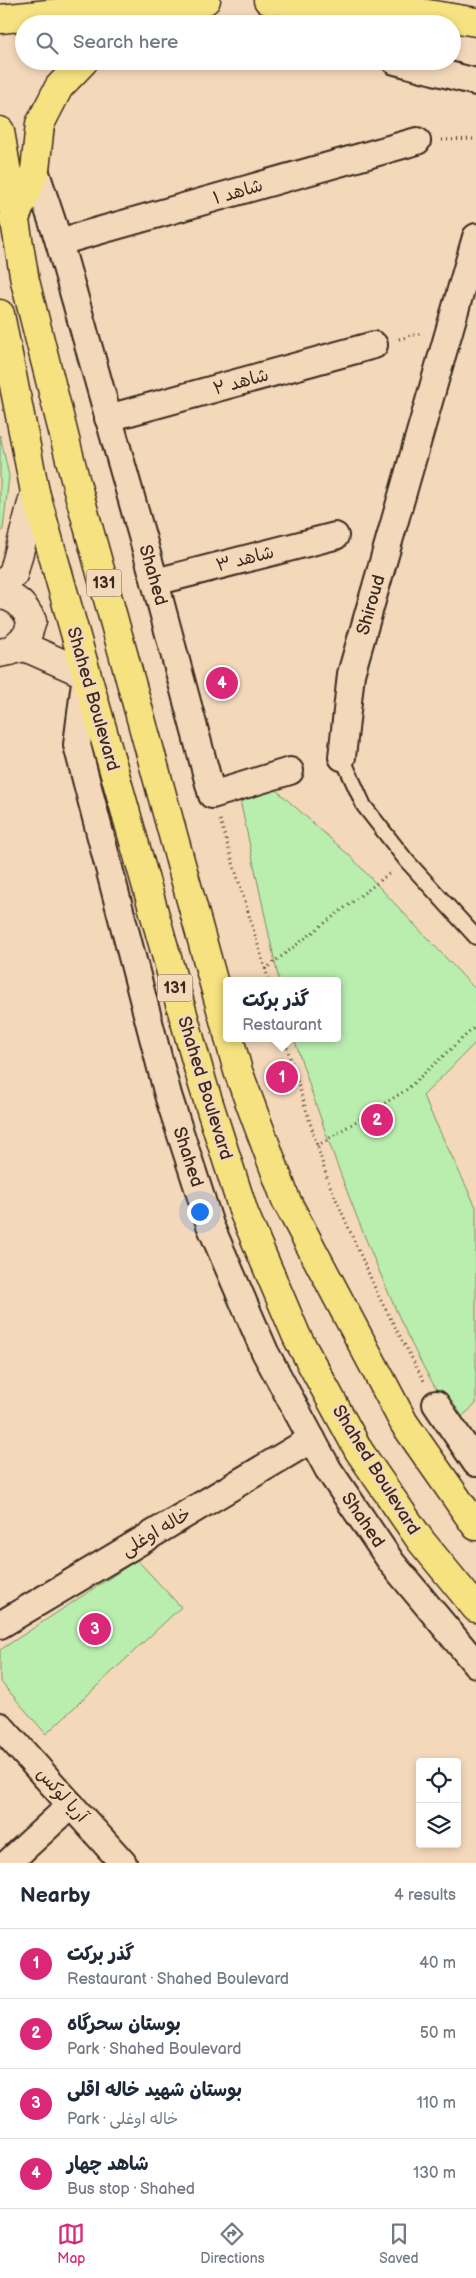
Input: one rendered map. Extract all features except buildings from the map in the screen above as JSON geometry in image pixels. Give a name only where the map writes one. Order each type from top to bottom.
[{"type":"main road","points":[[38,15],[182,0]]},
{"type":"main road","points":[[165,15],[206,0]]},
{"type":"main road","points":[[268,0],[392,8],[434,15]]},
{"type":"main road","points":[[0,19],[15,17]]},
{"type":"main road","points":[[461,20],[476,22]]},
{"type":"main road","points":[[14,221],[35,170],[40,124],[59,87],[75,70]]},
{"type":"main road","name":"131","points":[[0,132],[25,281],[75,479],[223,1016]]},
{"type":"main road","name":"Shahed Boulevard","points":[[0,314],[35,492],[200,1075],[244,1213],[297,1337],[359,1451],[421,1541],[476,1608]]},
{"type":"main road","points":[[0,585],[13,575],[35,492]]},
{"type":"main road","points":[[0,595],[11,596],[24,606],[32,621],[28,636],[5,652]]},
{"type":"main road","points":[[5,652],[25,647],[86,674]]},
{"type":"main road","name":"Shahed Boulevard","points":[[230,1042],[238,1071],[286,1200],[404,1423],[476,1526]]},
{"type":"street","points":[[430,70],[476,82]]},
{"type":"street","name":"شاهد ۱","points":[[59,242],[417,141]]},
{"type":"street","name":"Shahed","points":[[35,170],[59,242],[155,582],[212,795]]},
{"type":"street","name":"Shiroud","points":[[342,757],[352,674],[450,326],[470,289],[476,237]]},
{"type":"street","name":"شاهد ۲","points":[[108,418],[374,345]]},
{"type":"street","name":"شاهد ۳","points":[[155,582],[335,536]]},
{"type":"street","name":"Shahed","points":[[86,674],[77,745],[168,1095],[210,1225],[265,1352],[328,1469],[392,1563],[476,1664]]},
{"type":"street","points":[[212,795],[290,771]]},
{"type":"street","points":[[436,1404],[476,1463]]},
{"type":"street","name":"خاله اوغلی","points":[[0,1625],[312,1439]]},
{"type":"street","name":"آریا لوکس","points":[[0,1726],[123,1863]]},
{"type":"street","points":[[8,1863],[71,1805]]},
{"type":"lane","name":"Shiroud","points":[[342,757],[364,806],[406,860],[476,937]]},
{"type":"path","points":[[417,141],[476,139]]},
{"type":"path","points":[[374,345],[450,326]]},
{"type":"path","points":[[212,795],[267,977]]},
{"type":"path","points":[[265,969],[406,860]]},
{"type":"path","points":[[317,1146],[406,1090],[476,1026]]},
{"type":"path","points":[[285,1042],[328,1181],[379,1297],[436,1404]]},
{"type":"green space","points":[[0,435],[9,476],[3,529],[0,534]]},
{"type":"green space","points":[[274,788],[351,857],[476,990],[476,1042],[423,1096],[476,1207],[476,1404],[458,1420],[425,1370],[407,1335],[383,1280],[336,1162],[295,1042],[341,1042],[341,977],[278,977],[240,800]]},
{"type":"green space","points":[[137,1560],[181,1607],[46,1734],[0,1681],[0,1650]]},
{"type":"place","name":"شاهد چهار","points":[[222,683]]},
{"type":"place","name":"گذر برکت","points":[[282,1077]]},
{"type":"place","name":"بوستان سحرگاه","points":[[377,1120]]},
{"type":"place","name":"بوستان شهید خاله اقلی","points":[[95,1629]]}]
